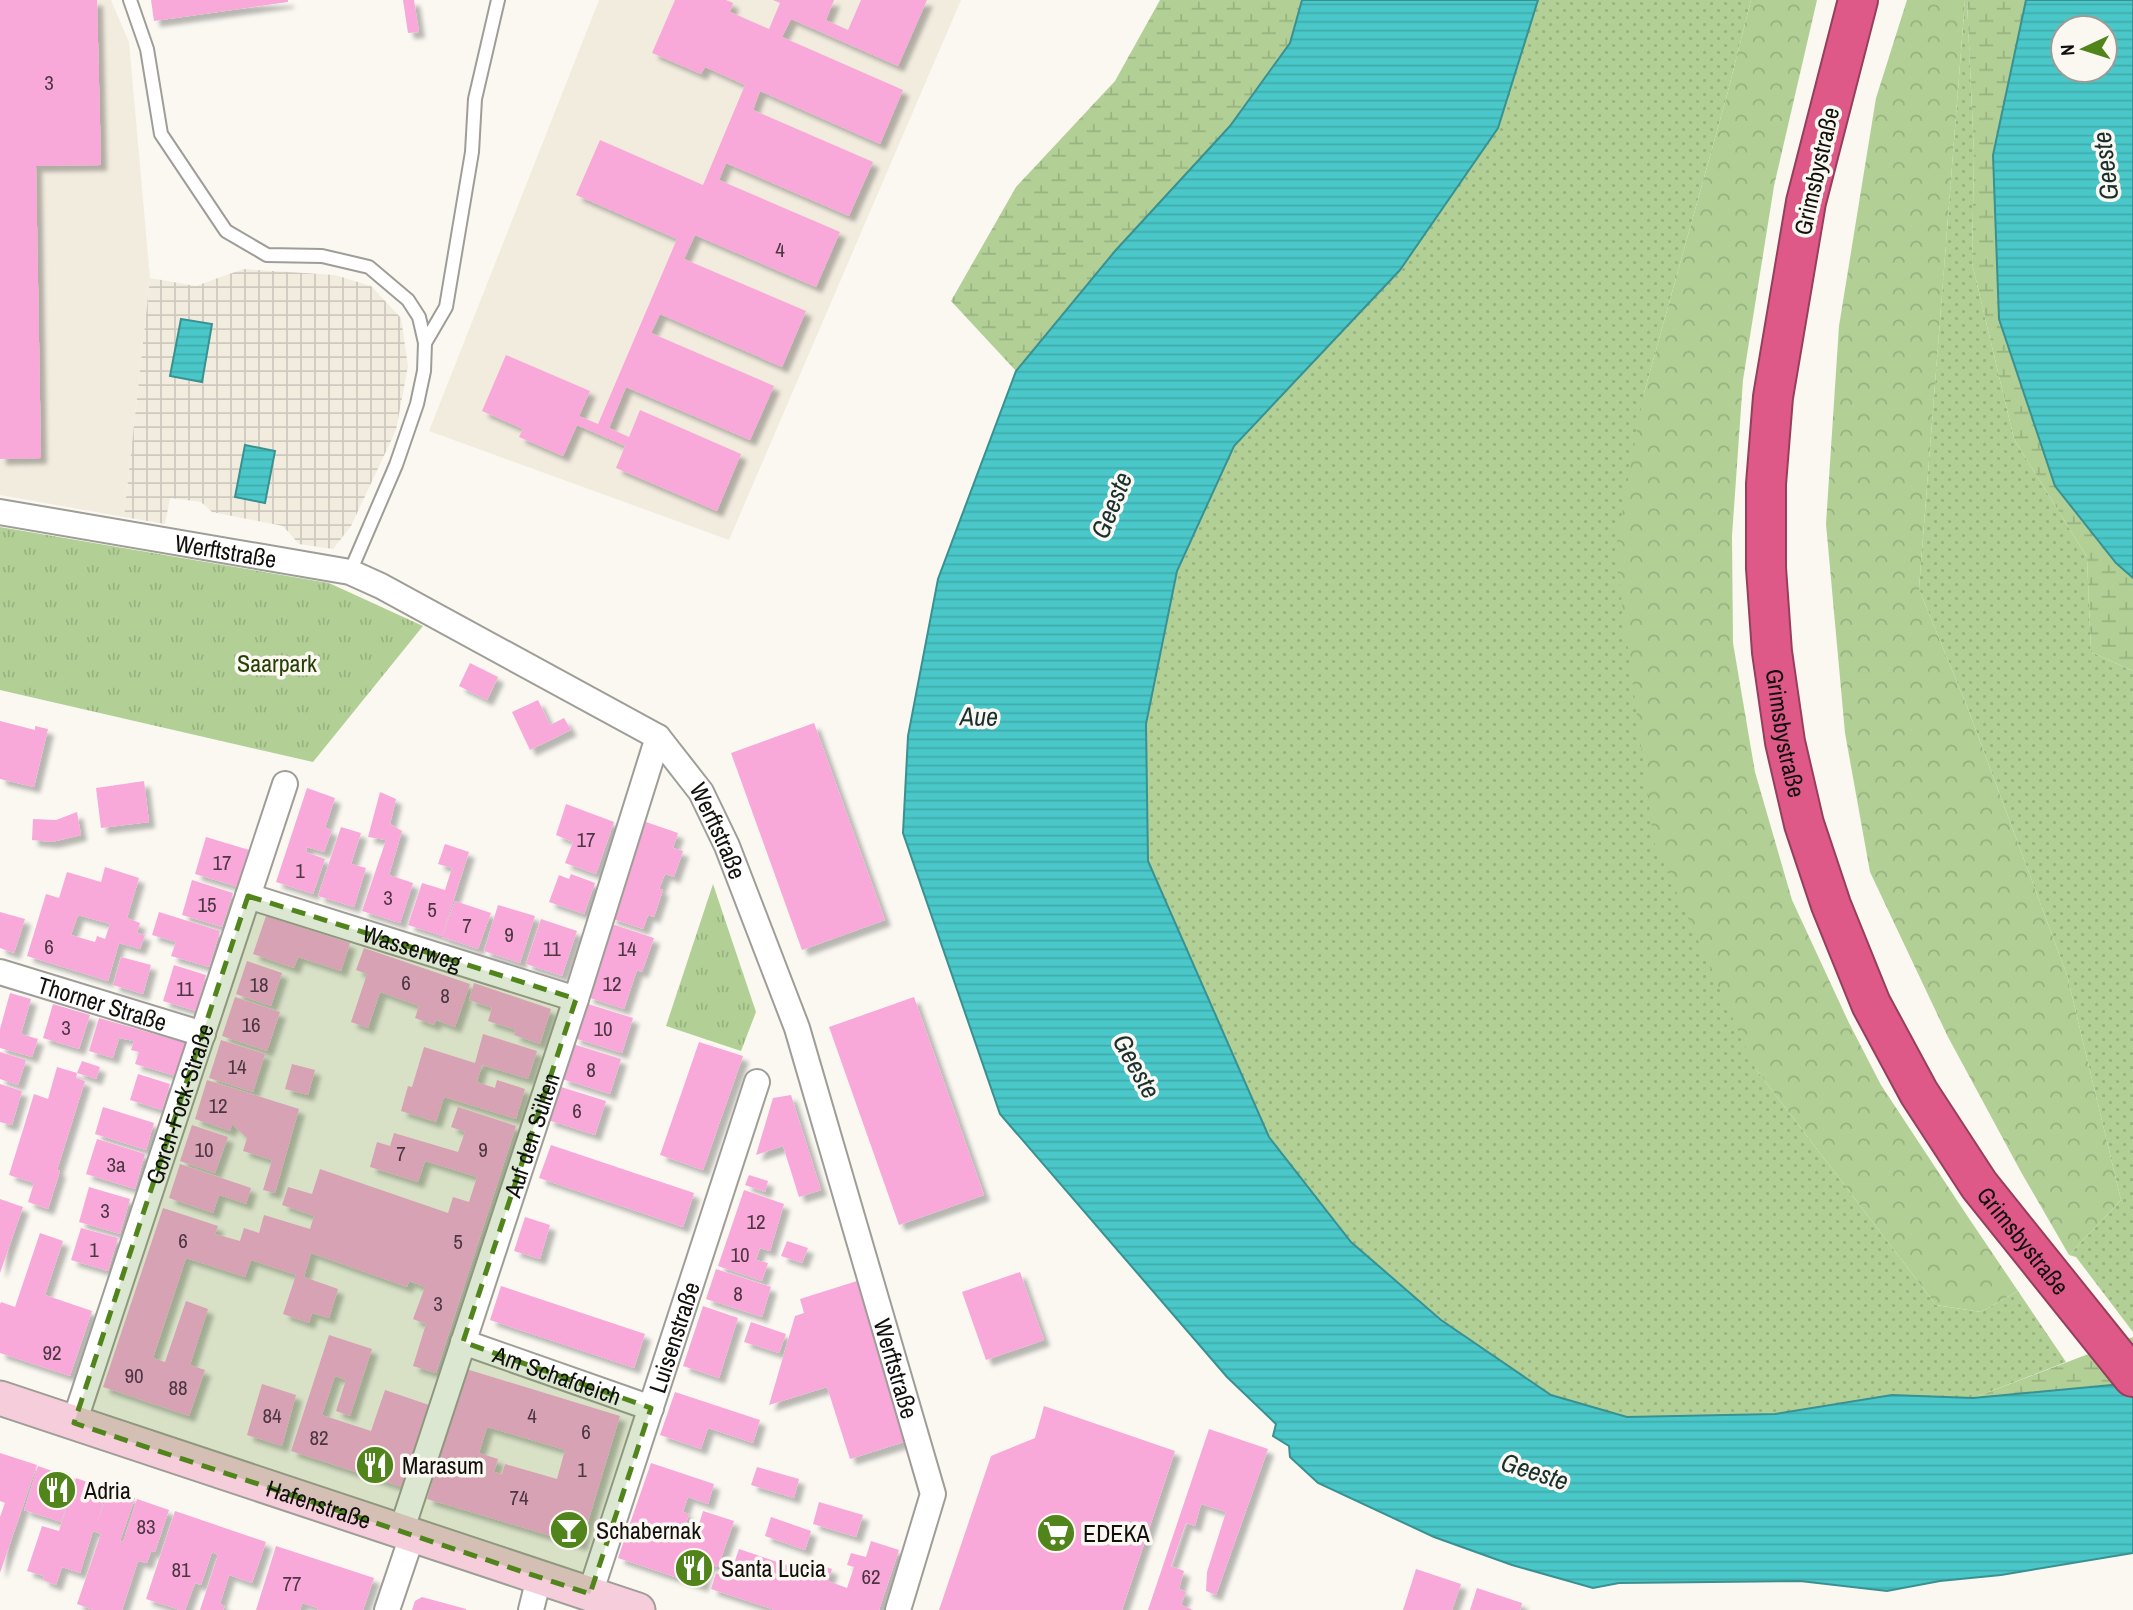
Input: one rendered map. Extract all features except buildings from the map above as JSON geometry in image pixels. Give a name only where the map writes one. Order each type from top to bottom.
[{"type":"highway","name":"Grimsbystraße","points":[[1858,0],[1806,202],[1773,397],[1766,484],[1766,568],[1772,652],[1785,742],[1804,824],[1830,905],[1871,1004],[1919,1093],[1979,1185],[2133,1377]]},
{"type":"main road","name":"Hafenstraße","points":[[0,1398],[638,1610]]},
{"type":"street","name":"Werftstraße","points":[[0,512],[350,572],[381,586],[658,737],[701,792],[727,846],[797,1028],[933,1494],[898,1610]]},
{"type":"street","name":"Auf den Sülten","points":[[387,1610],[406,1534],[463,1342],[576,999],[658,737]]},
{"type":"street","name":"Gorch-Fock-Straße","points":[[74,1423],[285,784]]},
{"type":"street","name":"Wasserweg","points":[[248,896],[576,999]]},
{"type":"street","name":"Thorner Straße","points":[[1,976],[203,1034]]},
{"type":"street","name":"Luisenstraße","points":[[590,1594],[757,1082]]},
{"type":"street","name":"Am Schafdeich","points":[[463,1342],[651,1408]]},
{"type":"street","points":[[531,1610],[539,1578]]},
{"type":"lane","points":[[130,0],[147,49],[161,134],[226,231],[267,255],[322,256],[369,267],[408,300],[419,317],[425,343],[424,372],[417,404],[396,465],[350,572]]},
{"type":"lane","points":[[425,343],[446,307],[472,152],[475,99],[498,0]]},
{"type":"highlighted area","points":[[248,896],[576,999],[463,1342],[651,1408],[590,1594],[74,1423]]},
{"type":"shaded area","points":[[0,0],[111,0],[129,42],[150,278],[124,517],[0,495]]},
{"type":"shaded area","points":[[599,0],[961,0],[729,540],[429,431]]},
{"type":"shaded area","points":[[243,269],[335,275],[371,286],[401,318],[408,366],[396,430],[351,526],[333,549],[299,544],[283,526],[212,512],[201,502],[170,498],[165,524],[124,517],[150,278],[196,286]]},
{"type":"green space","points":[[1160,0],[1302,0],[1290,43],[1230,126],[1115,251],[1016,371],[951,301],[1016,187],[1115,81]]},
{"type":"green space","points":[[1538,0],[1751,0],[1644,393],[1755,1068],[1936,1305],[1981,1312],[2018,1291],[2066,1362],[1973,1398],[1892,1395],[1775,1414],[1627,1417],[1551,1395],[1441,1320],[1351,1242],[1269,1137],[1148,861],[1146,724],[1177,571],[1234,446],[1400,270],[1498,128]]},
{"type":"green space","points":[[1751,0],[1817,0],[1774,186],[1743,380],[1732,536],[1733,643],[1755,772],[1792,900],[1849,1023],[1881,1085],[2018,1291],[1981,1312],[1936,1305],[1755,1068],[1654,842],[1615,552],[1644,393]]},
{"type":"green space","points":[[1907,0],[1965,0],[1919,589],[1968,709],[2067,975],[2121,1200],[2069,1255],[1948,1037],[1870,872],[1845,733],[1826,524],[1839,326],[1876,98]]},
{"type":"green space","points":[[1965,0],[1974,154],[1972,263],[2014,439],[2087,557],[2091,652],[2133,671],[2133,1332],[2076,1257],[2069,1255],[2121,1200],[2067,975],[1968,709],[1919,589]]},
{"type":"green space","points":[[1967,0],[2026,0],[1993,155],[2055,486],[2116,563],[2133,578],[2133,671],[2091,652],[2087,557],[2014,439],[1972,263],[1974,154]]},
{"type":"green space","name":"Saarpark","points":[[0,527],[329,583],[423,626],[313,762],[0,690]]},
{"type":"green space","points":[[713,884],[756,1012],[741,1051],[666,1026]]},
{"type":"green space","points":[[2133,1337],[2133,1383],[1973,1398]]},
{"type":"water","points":[[1302,0],[1538,0],[1498,128],[1400,270],[1234,446],[1177,571],[1146,724],[1148,861],[1269,1137],[1351,1242],[1441,1320],[1551,1395],[1627,1417],[1775,1414],[1892,1395],[1973,1398],[2133,1383],[2133,1553],[1887,1591],[1800,1581],[1619,1583],[1593,1588],[1512,1565],[1434,1537],[1318,1483],[1290,1457],[1289,1446],[1273,1436],[1276,1424],[1227,1377],[1000,1114],[903,833],[908,736],[938,579],[1016,371],[1115,251],[1230,126],[1290,43]]},
{"type":"water","name":"Geeste","points":[[2026,0],[2133,0],[2133,578],[2116,563],[2055,486],[1999,319],[1993,155]]},
{"type":"water","points":[[181,319],[212,324],[202,382],[170,376]]},
{"type":"water","points":[[245,445],[275,451],[265,503],[235,497]]},
{"type":"place","name":"Marasum","points":[[375,1465]]},
{"type":"place","name":"Adria","points":[[57,1490]]},
{"type":"place","name":"Schabernak","points":[[569,1530]]},
{"type":"place","name":"EDEKA","points":[[1056,1533]]},
{"type":"place","name":"Santa Lucia","points":[[694,1568]]},
{"type":"water label","name":"Aue","points":[[979,716]]}]
